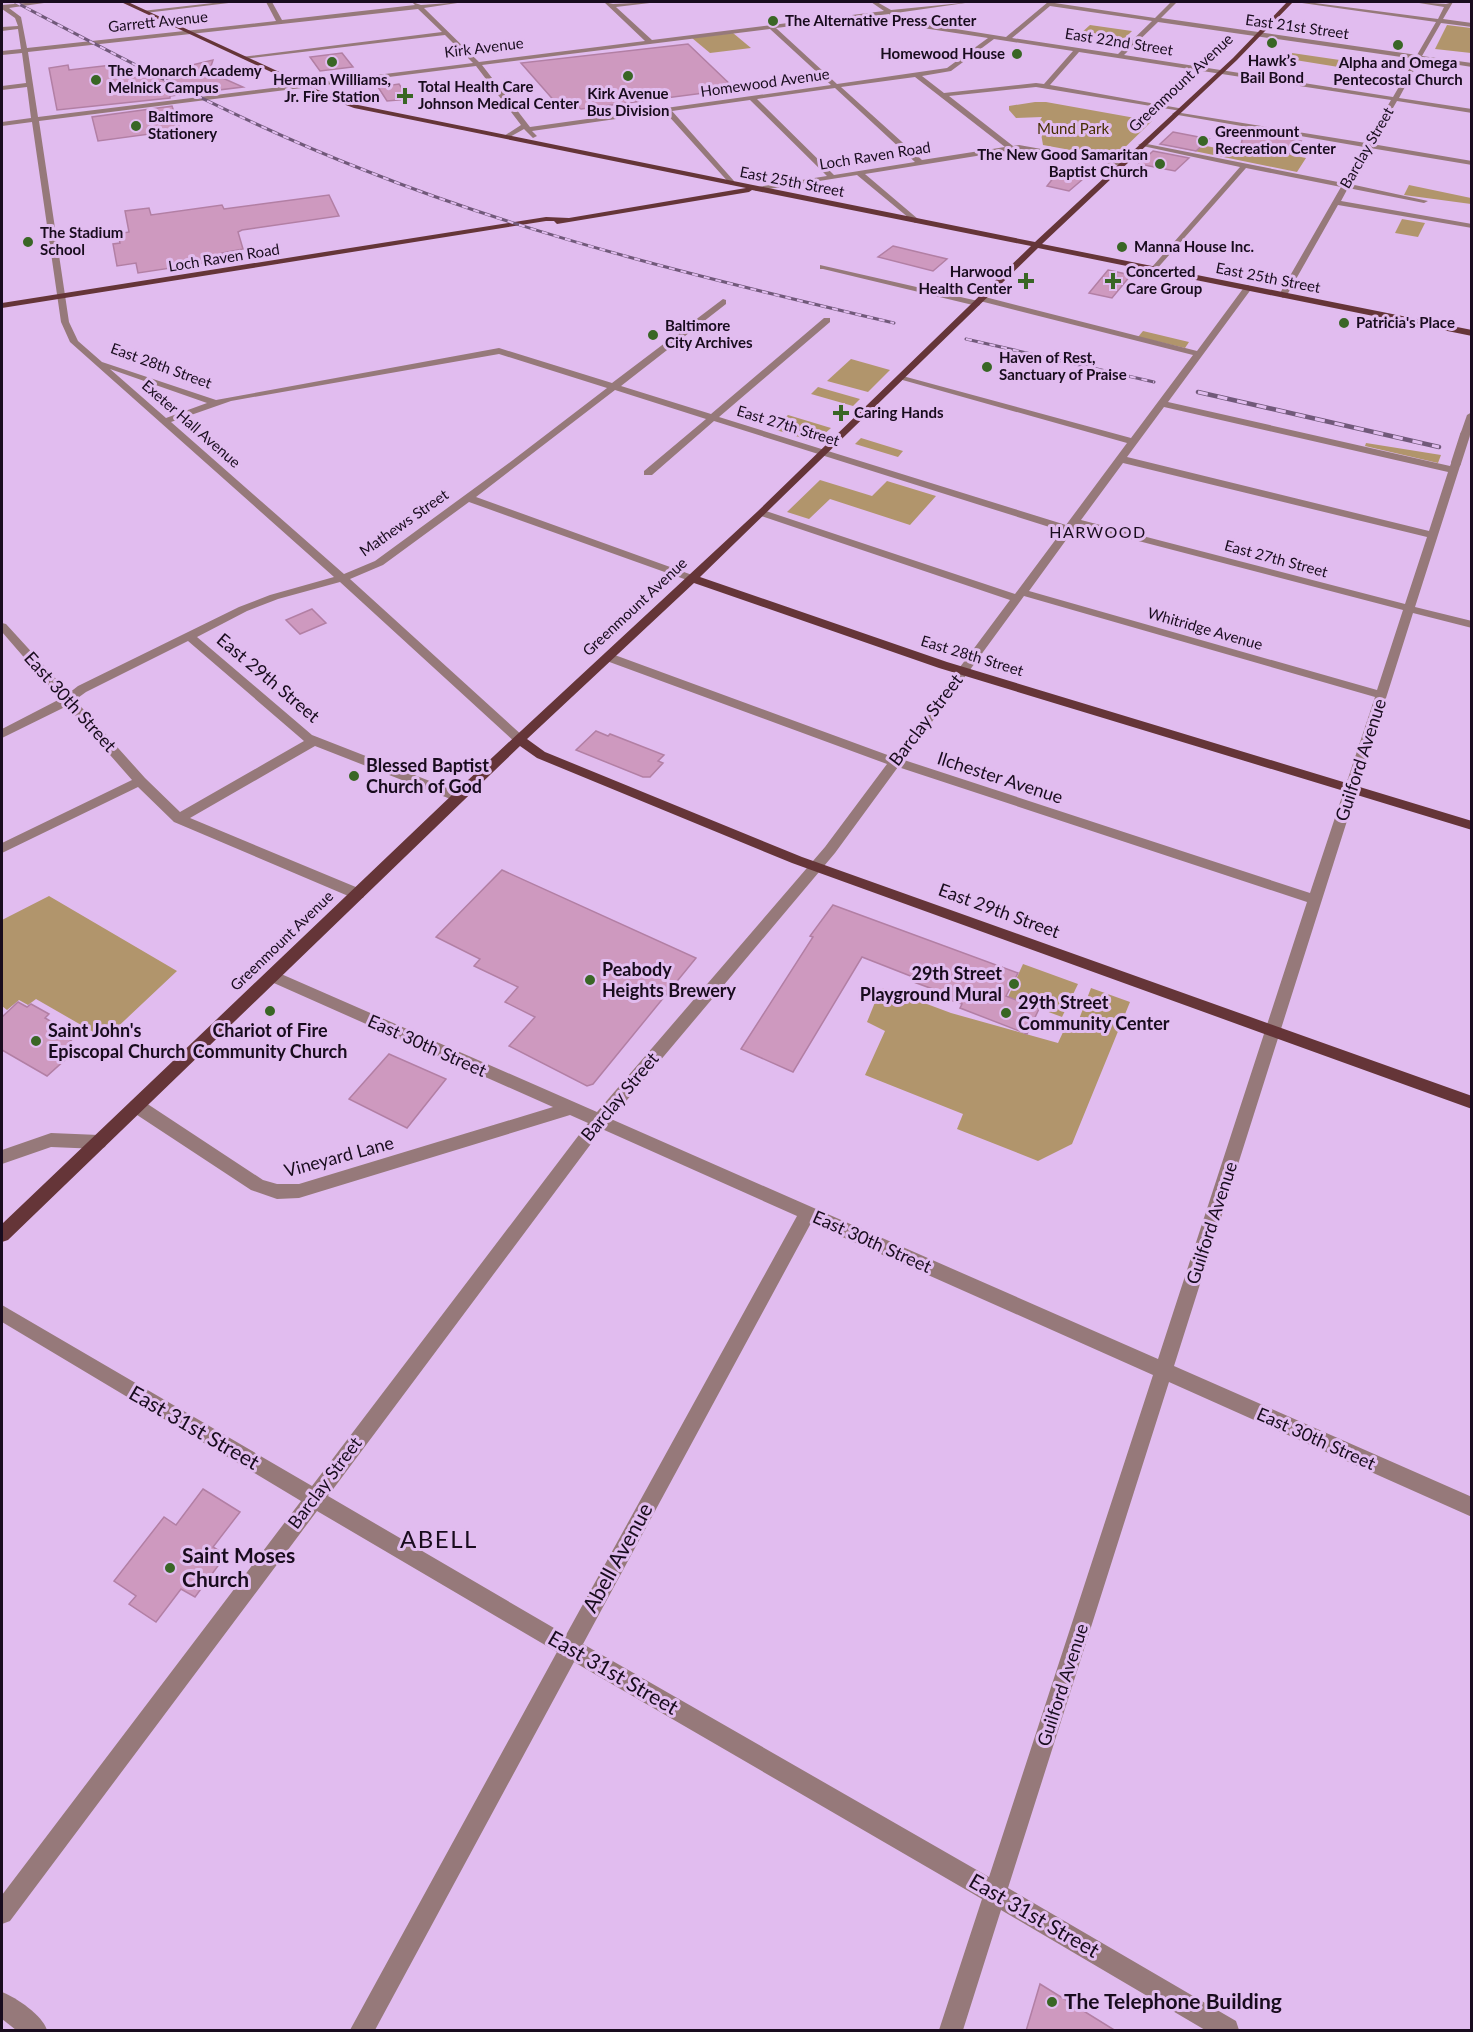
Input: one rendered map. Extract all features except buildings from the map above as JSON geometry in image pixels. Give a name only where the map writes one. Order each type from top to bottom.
[{"type":"main road","name":"East 25th Street","points":[[124,2],[303,85],[356,107],[1472,333]]},
{"type":"main road","name":"Greenmount Avenue","points":[[2,1235],[458,797],[762,513],[1290,2]]},
{"type":"main road","name":"Loch Raven Road","points":[[2,306],[451,236],[468,236],[758,189]]},
{"type":"main road","name":"East 28th Street","points":[[691,579],[963,671],[1472,826]]},
{"type":"main road","name":"East 29th Street","points":[[520,740],[541,755],[816,866],[1472,1103]]},
{"type":"street","points":[[2,7],[48,2]]},
{"type":"street","points":[[145,11],[234,2]]},
{"type":"street","points":[[269,2],[280,22]]},
{"type":"street","name":"Garrett Avenue","points":[[2,53],[280,22],[417,4],[461,2]]},
{"type":"street","points":[[610,4],[655,2]]},
{"type":"street","name":"East 22nd Street","points":[[874,2],[910,24],[1472,111]]},
{"type":"street","name":"Kirk Avenue","points":[[2,124],[969,2]]},
{"type":"street","points":[[1120,56],[1174,2]]},
{"type":"street","points":[[1298,2],[1472,25]]},
{"type":"street","points":[[1416,2],[1449,4]]},
{"type":"street","points":[[1007,39],[1049,3]]},
{"type":"street","name":"East 21st Street","points":[[1049,3],[1472,66]]},
{"type":"street","points":[[417,4],[477,63],[538,144]]},
{"type":"street","points":[[610,4],[649,41]]},
{"type":"street","name":"Barclay Street","points":[[1283,295],[1449,4]]},
{"type":"street","name":"Exeter Hall Avenue","points":[[2,7],[18,17],[26,50],[68,334],[343,578],[520,740]]},
{"type":"street","points":[[770,26],[921,163]]},
{"type":"street","points":[[2,29],[21,27]]},
{"type":"street","points":[[244,57],[446,33]]},
{"type":"street","name":"Homewood Avenue","points":[[527,127],[667,110],[955,68],[993,37]]},
{"type":"street","points":[[1047,85],[1077,50]]},
{"type":"street","points":[[917,75],[1011,148]]},
{"type":"street","points":[[2,88],[30,85]]},
{"type":"street","points":[[943,95],[1022,85],[1047,85],[1178,112],[1472,164]]},
{"type":"street","points":[[752,98],[832,177]]},
{"type":"street","points":[[667,110],[731,183]]},
{"type":"street","points":[[506,137],[527,127]]},
{"type":"street","points":[[1142,145],[1424,201]]},
{"type":"street","name":"Loch Raven Road","points":[[758,189],[1011,148],[1033,148],[1121,164]]},
{"type":"street","points":[[1155,269],[1245,165]]},
{"type":"street","points":[[859,173],[915,221]]},
{"type":"street","points":[[1336,202],[1472,226]]},
{"type":"street","points":[[823,267],[979,301],[1198,354]]},
{"type":"street","name":"Barclay Street","points":[[2,1913],[598,1122],[816,866],[1248,288]]},
{"type":"street","name":"Mathews Street","points":[[2,734],[58,707],[68,698],[262,601],[343,578],[379,563],[469,498],[723,302]]},
{"type":"street","points":[[648,473],[827,320]]},
{"type":"street","name":"East 27th Street","points":[[215,403],[499,351],[824,453],[1071,525],[1472,625]]},
{"type":"street","name":"East 28th Street","points":[[97,361],[215,403]]},
{"type":"street","points":[[902,377],[1133,442]]},
{"type":"street","points":[[165,422],[215,403]]},
{"type":"street","points":[[1162,404],[1455,466]]},
{"type":"street","name":"Guilford Avenue","points":[[951,2031],[1472,415]]},
{"type":"street","points":[[1121,459],[1433,535]]},
{"type":"street","name":"East 28th Street","points":[[469,498],[691,579]]},
{"type":"street","name":"Whitridge Avenue","points":[[762,513],[1019,595],[1382,694]]},
{"type":"street","name":"East 30th Street","points":[[2,627],[140,781],[179,819],[358,894]]},
{"type":"street","name":"East 29th Street","points":[[190,637],[314,741],[458,797]]},
{"type":"street","name":"Ilchester Avenue","points":[[608,657],[895,762],[1316,900]]},
{"type":"street","points":[[179,819],[314,741]]},
{"type":"street","points":[[2,848],[140,781]]},
{"type":"street","name":"East 30th Street","points":[[272,976],[1472,1507]]},
{"type":"street","name":"Vineyard Lane","points":[[137,1106],[257,1185],[266,1190],[285,1193],[299,1191],[569,1109]]},
{"type":"street","points":[[2,1157],[51,1140],[99,1142]]},
{"type":"street","name":"Abell Avenue","points":[[362,2031],[569,1647],[807,1214]]},
{"type":"street","name":"East 31st Street","points":[[2,1312],[88,1362],[120,1385],[996,1893],[1227,2031]]},
{"type":"street","points":[[2,2004],[35,2031]]},
{"type":"green space","points":[[1090,25],[1132,31],[1123,40],[1080,34]]},
{"type":"green space","points":[[1447,25],[1471,28],[1471,53],[1435,49]]},
{"type":"green space","points":[[733,33],[751,48],[710,53],[692,38]]},
{"type":"green space","points":[[1292,53],[1367,64],[1363,71],[1289,59]]},
{"type":"green space","name":"Mund Park","points":[[1035,102],[1152,121],[1114,158],[1043,145],[1039,122],[1042,117],[1016,118],[1009,110],[1009,106]]},
{"type":"green space","points":[[1167,138],[1231,151],[1237,144],[1306,158],[1297,172],[1160,144]]},
{"type":"green space","points":[[1409,185],[1471,198],[1471,204],[1404,195]]},
{"type":"green space","points":[[1402,219],[1425,223],[1418,237],[1395,233]]},
{"type":"green space","points":[[1143,331],[1189,342],[1185,348],[1138,337]]},
{"type":"green space","points":[[851,359],[890,370],[868,392],[827,381]]},
{"type":"green space","points":[[818,387],[860,399],[853,406],[811,394]]},
{"type":"green space","points":[[788,415],[831,428],[815,442],[773,429]]},
{"type":"green space","points":[[861,438],[903,451],[898,457],[855,444]]},
{"type":"green space","points":[[1366,443],[1441,455],[1438,463],[1365,446]]},
{"type":"green space","points":[[820,480],[872,496],[887,481],[936,496],[910,525],[830,499],[809,519],[787,512]]},
{"type":"green space","points":[[49,896],[177,971],[108,1036],[102,1037],[36,999],[28,1005],[19,1000],[7,1010],[2,1006],[2,920]]},
{"type":"green space","points":[[1023,964],[1078,984],[1062,1017],[1008,997]]},
{"type":"green space","points":[[884,988],[951,1013],[1058,1043],[1064,1030],[1076,1027],[1091,988],[1130,1002],[1072,1144],[1038,1161],[957,1129],[963,1114],[865,1075],[885,1031],[867,1022],[880,990]]},
{"type":"railway","points":[[15,2],[230,112],[319,152],[429,194],[494,217],[626,256],[894,323]]},
{"type":"railway","points":[[966,339],[1154,382]]},
{"type":"railway","points":[[1198,392],[1439,447]]},
{"type":"place","name":"The Alternative Press Center","points":[[773,21]]},
{"type":"place","name":"Hawk’s Bail Bond","points":[[1272,43]]},
{"type":"place","name":"Alpha and Omega Pentecostal Church","points":[[1398,45]]},
{"type":"place","name":"Homewood House","points":[[1017,54]]},
{"type":"place","name":"Herman Williams, Jr. Fire Station","points":[[332,62]]},
{"type":"place","name":"Kirk Avenue Bus Division","points":[[628,76]]},
{"type":"place","name":"The Monarch Academy Melnick Campus","points":[[96,80]]},
{"type":"place","name":"Total Health Care Johnson Medical Center","points":[[405,96]]},
{"type":"place","name":"Baltimore Stationery","points":[[136,126]]},
{"type":"place","name":"Greenmount Recreation Center","points":[[1203,141]]},
{"type":"place","name":"The New Good Samaritan Baptist Church","points":[[1160,164]]},
{"type":"place","name":"The Stadium School","points":[[28,242]]},
{"type":"place","name":"Manna House Inc.","points":[[1122,247]]},
{"type":"place","name":"Harwood Health Center","points":[[1026,281]]},
{"type":"place","name":"Concerted Care Group","points":[[1113,281]]},
{"type":"place","name":"Patricia's Place","points":[[1344,323]]},
{"type":"place","name":"Baltimore City Archives","points":[[653,335]]},
{"type":"place","name":"Haven of Rest, Sanctuary of Praise","points":[[987,367]]},
{"type":"place","name":"Caring Hands","points":[[841,413]]},
{"type":"place","name":"Blessed Baptist Church of God","points":[[354,776]]},
{"type":"place","name":"Peabody Heights Brewery","points":[[590,980]]},
{"type":"place","name":"29th Street Playground Mural","points":[[1014,984]]},
{"type":"place","name":"Chariot of Fire Community Church","points":[[270,1011]]},
{"type":"place","name":"29th Street Community Center","points":[[1006,1013]]},
{"type":"place","name":"Saint John's Episcopal Church","points":[[36,1041]]},
{"type":"place","name":"Saint Moses Church","points":[[170,1568]]},
{"type":"place","name":"The Telephone Building","points":[[1052,2002]]},
{"type":"district","name":"HARWOOD","points":[[1098,532]]},
{"type":"district","name":"ABELL","points":[[439,1540]]}]
